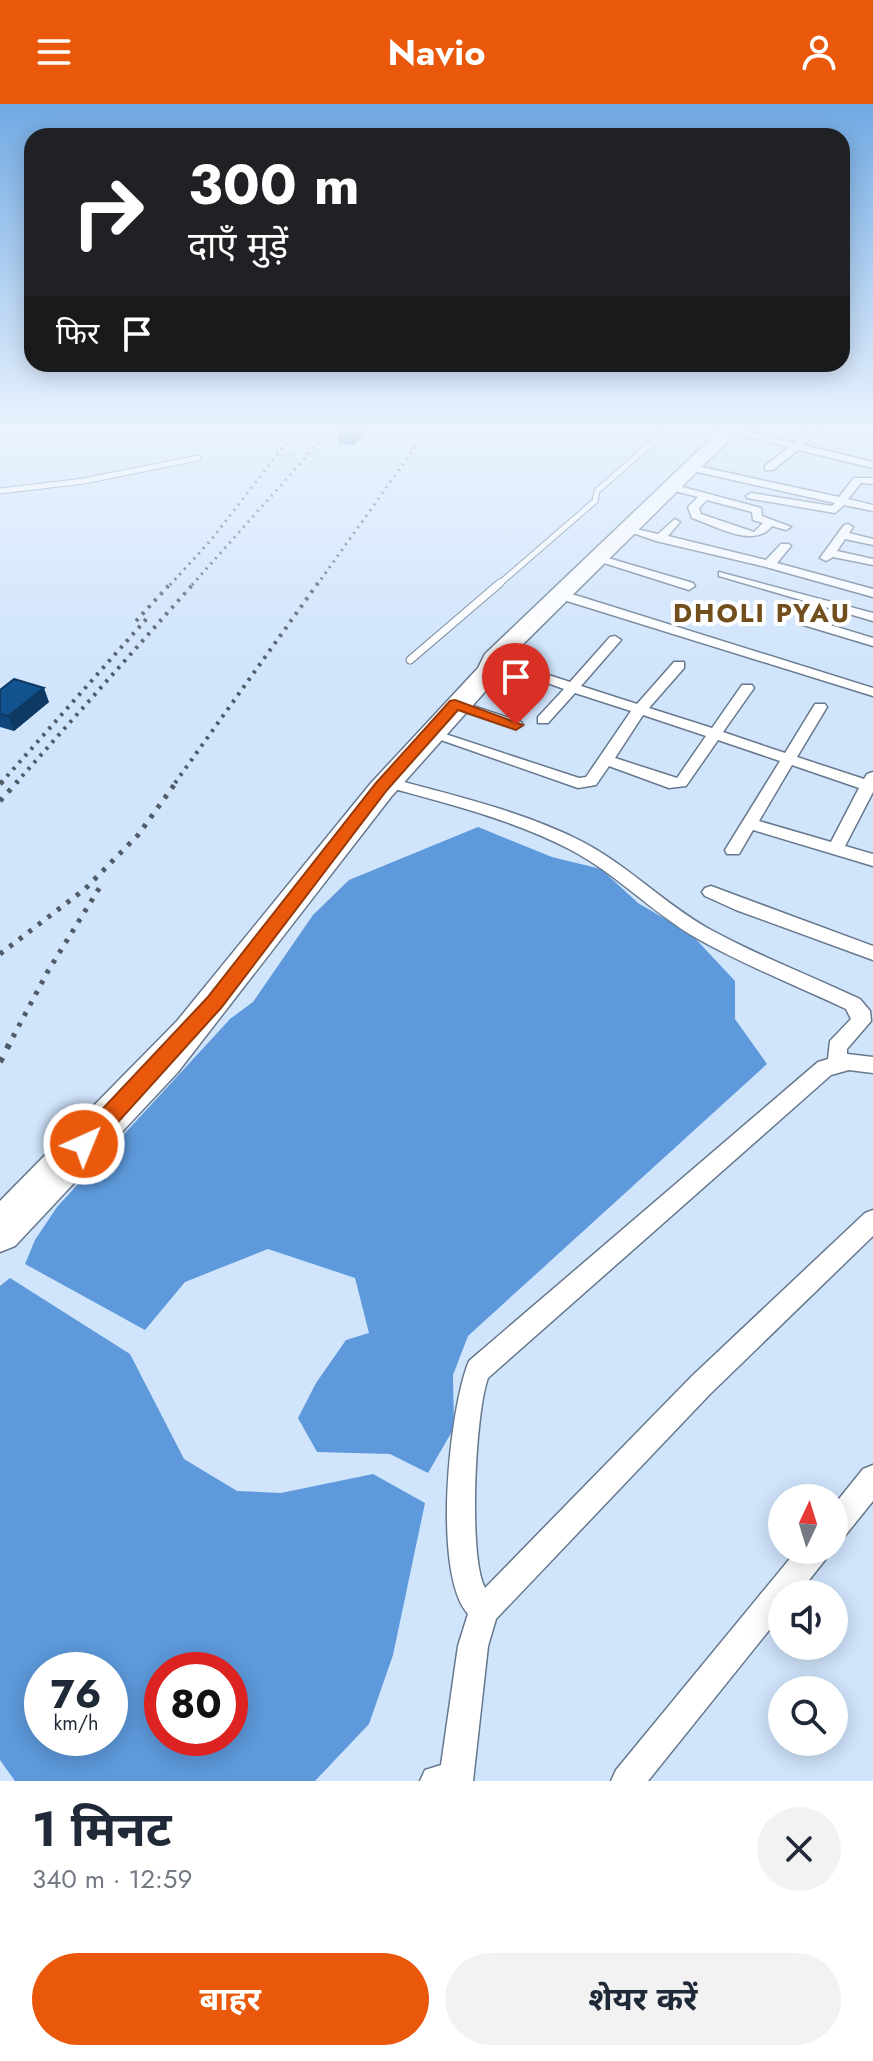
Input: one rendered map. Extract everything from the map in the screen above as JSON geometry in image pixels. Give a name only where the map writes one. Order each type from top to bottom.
[{"type":"highway","points":[[496,668],[494,659],[656,507]]},
{"type":"highway","points":[[10,1221],[214,1003],[385,782],[428,733],[455,704],[571,598],[658,507]]},
{"type":"street","points":[[693,507],[696,516],[744,533],[759,535],[770,522]]},
{"type":"street","points":[[747,507],[757,510],[757,518],[786,527]]},
{"type":"street","points":[[841,507],[873,519]]},
{"type":"street","points":[[660,539],[675,522]]},
{"type":"street","points":[[873,542],[846,531],[829,556],[873,562]]},
{"type":"street","points":[[636,532],[690,550],[725,553],[873,593]]},
{"type":"street","points":[[690,550],[707,532]]},
{"type":"street","points":[[725,553],[744,533]]},
{"type":"street","points":[[769,564],[785,546]]},
{"type":"street","points":[[608,561],[689,586]]},
{"type":"street","points":[[723,574],[873,617],[867,641],[804,621]]},
{"type":"street","points":[[571,598],[873,692]]},
{"type":"street","points":[[543,720],[615,640]]},
{"type":"street","points":[[428,733],[578,783],[591,782],[639,710],[679,665]]},
{"type":"street","points":[[496,668],[573,688],[790,759],[871,782],[835,849]]},
{"type":"street","points":[[607,760],[669,783],[681,783],[747,688]]},
{"type":"street","points":[[455,704],[516,725]]},
{"type":"street","points":[[733,850],[820,707]]},
{"type":"street","points":[[385,782],[469,804],[560,837],[616,869],[641,892],[704,934],[853,1004],[860,1011],[861,1021],[837,1047],[838,1063]]},
{"type":"street","points":[[750,824],[873,860]]},
{"type":"street","points":[[711,892],[873,953]]},
{"type":"street","points":[[484,1610],[469,1591],[463,1506],[469,1393],[478,1370],[825,1068],[838,1063],[873,1065]]},
{"type":"street","points":[[0,1242],[10,1221]]},
{"type":"street","points":[[449,1781],[473,1646],[484,1610],[701,1385],[873,1221]]},
{"type":"street","points":[[848,1510],[873,1479]]},
{"type":"street","points":[[627,1781],[804,1564]]},
{"type":"lane","points":[[410,660],[588,507]]},
{"type":"water","points":[[478,827],[552,857],[601,869],[638,903],[691,934],[735,981],[735,1019],[767,1064],[468,1336],[453,1375],[454,1428],[428,1473],[390,1454],[317,1452],[298,1418],[316,1383],[346,1340],[369,1333],[355,1278],[268,1249],[185,1282],[145,1330],[25,1264],[35,1240],[57,1207],[230,1019],[253,1002],[313,915],[349,880]]},
{"type":"water","points":[[10,1278],[130,1354],[184,1459],[237,1491],[281,1493],[373,1474],[425,1503],[393,1655],[369,1724],[315,1781],[15,1781],[0,1760],[0,1286]]},
{"type":"building","points":[[14,679],[44,688],[8,716],[0,714],[0,690]]},
{"type":"railway","points":[[170,585],[236,507]]},
{"type":"railway","points":[[192,585],[261,507]]},
{"type":"railway","points":[[317,585],[372,507]]},
{"type":"railway","points":[[136,621],[171,583]]},
{"type":"railway","points":[[16,783],[194,583]]},
{"type":"railway","points":[[175,783],[318,583]]},
{"type":"railway","points":[[1,783],[149,616]]},
{"type":"railway","points":[[0,801],[18,781]]},
{"type":"railway","points":[[0,954],[85,889],[138,835],[177,781]]},
{"type":"railway","points":[[13,1037],[48,971],[103,882]]},
{"type":"railway","points":[[0,1062],[14,1035]]},
{"type":"district","name":"DHOLI PYAU","points":[[762,613]]},
{"type":"route","points":[[84,1144],[214,1003],[381,787],[455,704],[516,725]]}]
